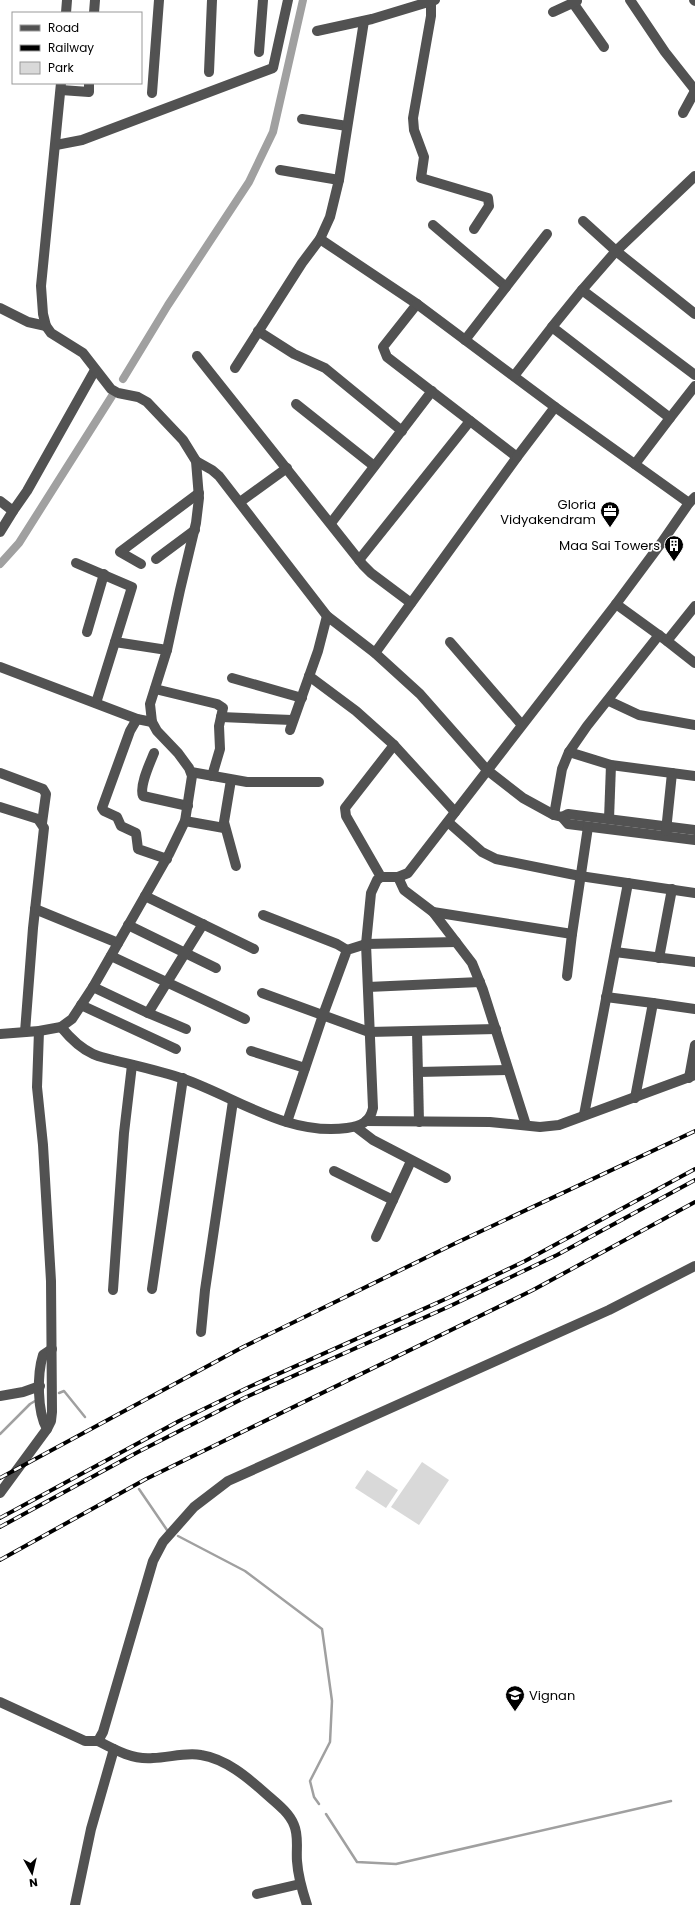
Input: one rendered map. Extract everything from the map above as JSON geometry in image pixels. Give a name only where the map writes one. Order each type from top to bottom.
[{"type":"street","points":[[66,12],[67,0]]},
{"type":"street","points":[[94,12],[95,0]]},
{"type":"street","points":[[152,93],[160,0]]},
{"type":"street","points":[[209,72],[212,0]]},
{"type":"street","points":[[259,52],[263,0]]},
{"type":"street","points":[[56,146],[82,140],[272,68],[288,0]]},
{"type":"street","points":[[630,0],[666,52],[695,90],[683,113]]},
{"type":"street","points":[[317,31],[433,1],[413,118],[414,130],[424,158],[421,178],[488,198],[489,206],[474,229]]},
{"type":"street","points":[[552,12],[576,2],[604,47]]},
{"type":"street","points":[[235,368],[302,263],[320,239],[330,217],[339,180],[364,20]]},
{"type":"street","points":[[0,1034],[39,1031],[61,1027],[72,1019],[93,987],[167,859],[185,821],[192,776],[191,772],[178,753],[157,731],[152,722],[150,704],[167,650],[195,530],[199,493],[196,461],[183,440],[148,402],[138,397],[118,393],[111,389],[83,353],[51,333],[46,326],[41,305],[40,286],[56,146],[61,86],[88,92],[89,84]]},
{"type":"street","points":[[302,119],[347,126]]},
{"type":"street","points":[[280,170],[339,180]]},
{"type":"street","points":[[514,376],[582,290],[616,251],[695,176]]},
{"type":"street","points":[[584,222],[616,251],[695,314]]},
{"type":"street","points":[[433,225],[506,287]]},
{"type":"street","points":[[465,340],[547,234]]},
{"type":"street","points":[[61,1027],[70,1038],[94,1055],[183,1078],[233,1101],[287,1122],[319,1129],[356,1127],[366,1121],[371,1116],[373,1108],[366,944],[371,892],[374,886],[381,878],[398,877],[408,873],[488,770],[521,724],[616,604],[692,500],[635,464],[554,407],[417,304],[320,239]]},
{"type":"street","points":[[582,290],[695,375]]},
{"type":"street","points":[[417,304],[386,342],[383,347],[383,351],[387,357],[517,458]]},
{"type":"street","points":[[0,308],[28,322],[46,326]]},
{"type":"street","points":[[552,327],[670,418]]},
{"type":"street","points":[[258,331],[294,354],[325,368],[402,431]]},
{"type":"street","points":[[197,356],[359,560],[371,573],[411,603]]},
{"type":"street","points":[[0,532],[28,491],[95,370]]},
{"type":"street","points":[[635,464],[695,386]]},
{"type":"street","points":[[331,523],[432,392]]},
{"type":"street","points":[[296,404],[374,466]]},
{"type":"street","points":[[376,653],[554,407]]},
{"type":"street","points":[[359,560],[470,421]]},
{"type":"street","points":[[196,461],[212,470],[219,476],[327,616],[376,653],[420,694],[488,770],[523,798],[558,816],[568,824],[695,840]]},
{"type":"street","points":[[240,502],[287,468]]},
{"type":"street","points":[[141,564],[120,552],[199,493]]},
{"type":"street","points":[[0,501],[13,511]]},
{"type":"street","points":[[156,559],[195,530]]},
{"type":"street","points":[[76,563],[132,587],[96,703]]},
{"type":"street","points":[[87,632],[104,574]]},
{"type":"street","points":[[616,604],[663,638],[695,664]]},
{"type":"street","points":[[558,816],[562,769],[569,752],[587,726],[663,638],[695,606]]},
{"type":"street","points":[[221,717],[291,725],[318,651],[327,616]]},
{"type":"street","points":[[115,642],[167,650]]},
{"type":"street","points":[[450,642],[521,724]]},
{"type":"street","points":[[0,667],[137,719],[152,722]]},
{"type":"street","points":[[309,676],[356,711],[394,745],[455,812]]},
{"type":"street","points":[[232,678],[302,698]]},
{"type":"street","points":[[155,689],[217,704],[223,708],[219,726],[220,749],[212,776]]},
{"type":"street","points":[[609,701],[639,715],[695,725]]},
{"type":"street","points":[[137,719],[130,731],[102,808],[104,811],[117,817],[121,826],[136,833],[136,846],[138,849],[167,859]]},
{"type":"street","points":[[381,878],[346,816],[345,808],[394,745]]},
{"type":"street","points":[[569,752],[611,765],[695,776]]},
{"type":"street","points":[[154,753],[146,773],[142,794],[143,796],[188,806]]},
{"type":"street","points":[[609,819],[611,765]]},
{"type":"street","points":[[191,772],[231,780],[274,783],[319,782]]},
{"type":"street","points":[[0,773],[43,789],[46,794],[42,823],[44,832],[35,909],[25,1032]]},
{"type":"street","points":[[665,836],[672,773]]},
{"type":"street","points":[[231,780],[224,814],[224,828],[236,866]]},
{"type":"street","points":[[0,807],[32,816],[42,823]]},
{"type":"street","points":[[558,816],[568,814],[695,830]]},
{"type":"street","points":[[185,821],[224,828]]},
{"type":"street","points":[[448,822],[482,852],[488,855],[580,876],[695,893]]},
{"type":"street","points":[[567,976],[588,826]]},
{"type":"street","points":[[398,877],[404,890],[434,912],[472,963],[496,1029],[507,1070],[526,1125]]},
{"type":"street","points":[[584,1115],[628,883]]},
{"type":"street","points":[[659,958],[672,889]]},
{"type":"street","points":[[145,896],[254,949]]},
{"type":"street","points":[[35,909],[118,943]]},
{"type":"street","points":[[434,912],[572,934]]},
{"type":"street","points":[[263,915],[337,944],[347,950],[366,944],[456,942]]},
{"type":"street","points":[[148,1013],[203,924]]},
{"type":"street","points":[[128,925],[216,968]]},
{"type":"street","points":[[287,1122],[323,1015],[347,950]]},
{"type":"street","points":[[615,952],[695,962]]},
{"type":"street","points":[[110,956],[245,1019]]},
{"type":"street","points":[[368,987],[480,982]]},
{"type":"street","points":[[93,987],[186,1029]]},
{"type":"street","points":[[262,993],[369,1032],[496,1029]]},
{"type":"street","points":[[606,997],[695,1009]]},
{"type":"street","points":[[635,1098],[653,1003]]},
{"type":"street","points":[[81,1006],[176,1049]]},
{"type":"street","points":[[417,1030],[419,1122]]},
{"type":"street","points":[[0,1493],[47,1429],[51,1421],[52,1412],[51,1281],[43,1145],[37,1087],[39,1031]]},
{"type":"street","points":[[366,1121],[490,1122],[526,1125],[559,1125],[692,1076],[695,1045]]},
{"type":"street","points":[[251,1051],[305,1068]]},
{"type":"street","points":[[113,1290],[123,1140],[132,1065]]},
{"type":"street","points":[[418,1072],[507,1070]]},
{"type":"street","points":[[152,1289],[183,1078]]},
{"type":"street","points":[[201,1332],[205,1290],[233,1101]]},
{"type":"street","points":[[356,1127],[373,1140],[446,1178]]},
{"type":"street","points":[[376,1237],[411,1161]]},
{"type":"street","points":[[334,1171],[393,1200]]},
{"type":"street","points":[[98,1742],[103,1732],[153,1561],[164,1542],[194,1507],[215,1489],[228,1481],[268,1462],[425,1394],[609,1310],[695,1266]]},
{"type":"street","points":[[47,1429],[42,1418],[40,1386],[43,1355],[52,1348]]},
{"type":"street","points":[[0,1396],[23,1392],[40,1386]]},
{"type":"street","points":[[0,1702],[85,1741],[98,1742],[124,1754],[141,1758],[158,1758],[189,1754],[202,1755],[222,1761],[248,1778],[285,1811],[294,1823],[296,1831],[300,1884],[307,1905]]},
{"type":"street","points":[[75,1905],[91,1829],[114,1749]]},
{"type":"street","points":[[257,1894],[300,1884]]},
{"type":"green space","points":[[422,1462],[449,1480],[419,1525],[391,1507]]},
{"type":"green space","points":[[367,1470],[398,1490],[386,1508],[355,1488]]},
{"type":"waterway","points":[[123,379],[168,305],[249,182],[273,132],[303,0]]},
{"type":"waterway","points":[[0,564],[19,543],[112,396]]},
{"type":"waterway","points":[[59,1393],[64,1391],[85,1417]]},
{"type":"waterway","points":[[0,1434],[30,1404],[35,1401]]},
{"type":"waterway","points":[[139,1489],[167,1530]]},
{"type":"waterway","points":[[178,1536],[245,1571],[322,1629],[332,1701],[330,1742],[310,1781],[314,1797],[319,1804]]},
{"type":"waterway","points":[[326,1814],[357,1862],[396,1864],[671,1801]]},
{"type":"railway","points":[[0,1478],[243,1347],[458,1242],[695,1131]]},
{"type":"railway","points":[[0,1518],[179,1421],[249,1387],[450,1297],[525,1261],[695,1169]]},
{"type":"railway","points":[[0,1527],[138,1452],[244,1398],[448,1307],[557,1255],[695,1180]]},
{"type":"railway","points":[[0,1560],[146,1479],[533,1290],[695,1202]]},
{"type":"place","name":"Gloria Vidyakendram","points":[[610,528]]},
{"type":"place","name":"Maa Sai Towers","points":[[674,562]]},
{"type":"place","name":"Vignan","points":[[515,1712]]}]
